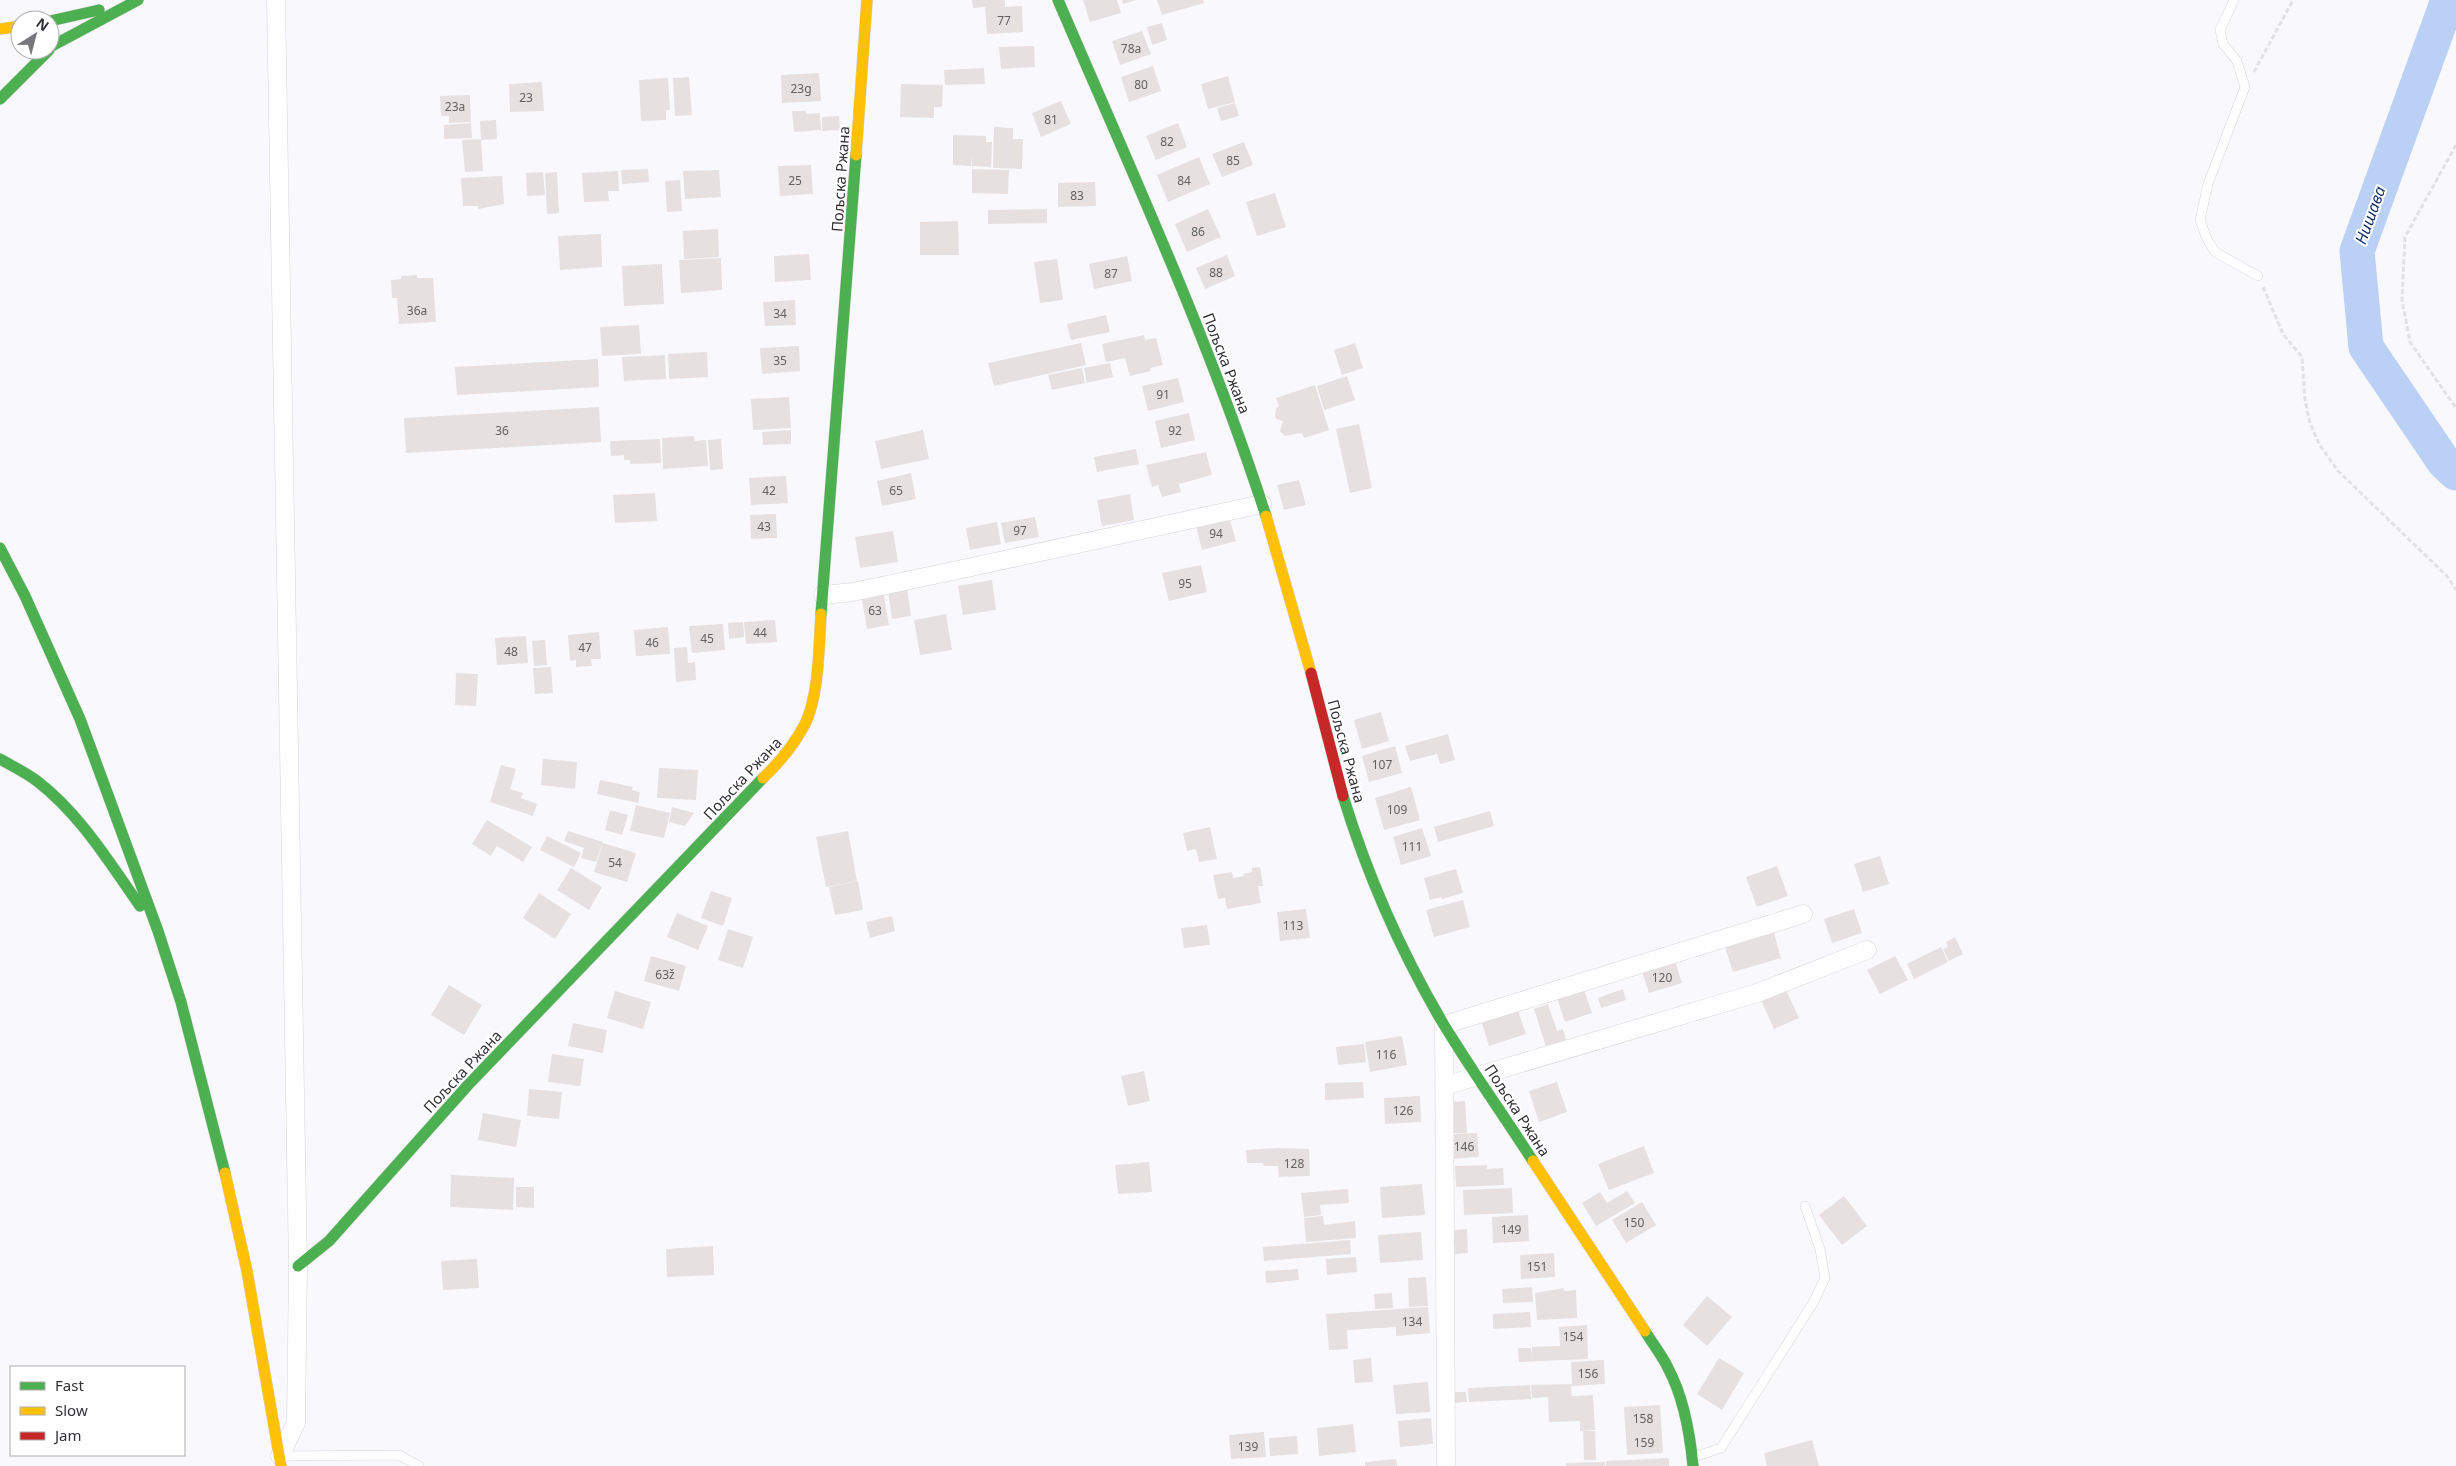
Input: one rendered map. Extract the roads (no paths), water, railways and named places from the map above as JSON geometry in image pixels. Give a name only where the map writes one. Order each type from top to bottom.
[{"type":"street","points":[[60,19],[137,0]]},
{"type":"street","points":[[60,43],[137,0]]},
{"type":"street","points":[[276,0],[298,1266],[296,1423],[280,1461]]},
{"type":"street","name":"Пољска Ржана","points":[[298,1266],[328,1241],[468,1085],[785,756],[806,722],[813,701],[823,595],[862,80],[866,0]]},
{"type":"street","name":"Пољска Ржана","points":[[1058,0],[1203,339],[1262,504],[1297,620],[1336,775],[1349,815],[1398,938],[1444,1025],[1668,1368],[1683,1404],[1693,1462]]},
{"type":"street","points":[[15,66],[26,60]]},
{"type":"street","points":[[0,99],[39,60]]},
{"type":"street","points":[[823,595],[853,592],[1262,504]]},
{"type":"street","points":[[0,548],[25,596],[80,719],[158,931],[196,1052],[247,1271],[280,1461]]},
{"type":"street","points":[[0,759],[36,781],[67,808],[96,844],[158,931]]},
{"type":"street","points":[[1446,1466],[1444,1025],[1803,914]]},
{"type":"street","points":[[1444,1086],[1757,993],[1867,950]]},
{"type":"lane","points":[[2234,0],[2220,30],[2223,44],[2237,61],[2245,87],[2208,184],[2200,220],[2207,239],[2215,252],[2258,276]]},
{"type":"lane","points":[[1693,1462],[1721,1448],[1813,1303],[1825,1278],[1820,1249],[1805,1206]]},
{"type":"lane","points":[[280,1461],[398,1455],[419,1466]]},
{"type":"waterway","name":"Нишава","points":[[2448,0],[2357,251],[2366,347],[2444,462],[2456,473]]}]
